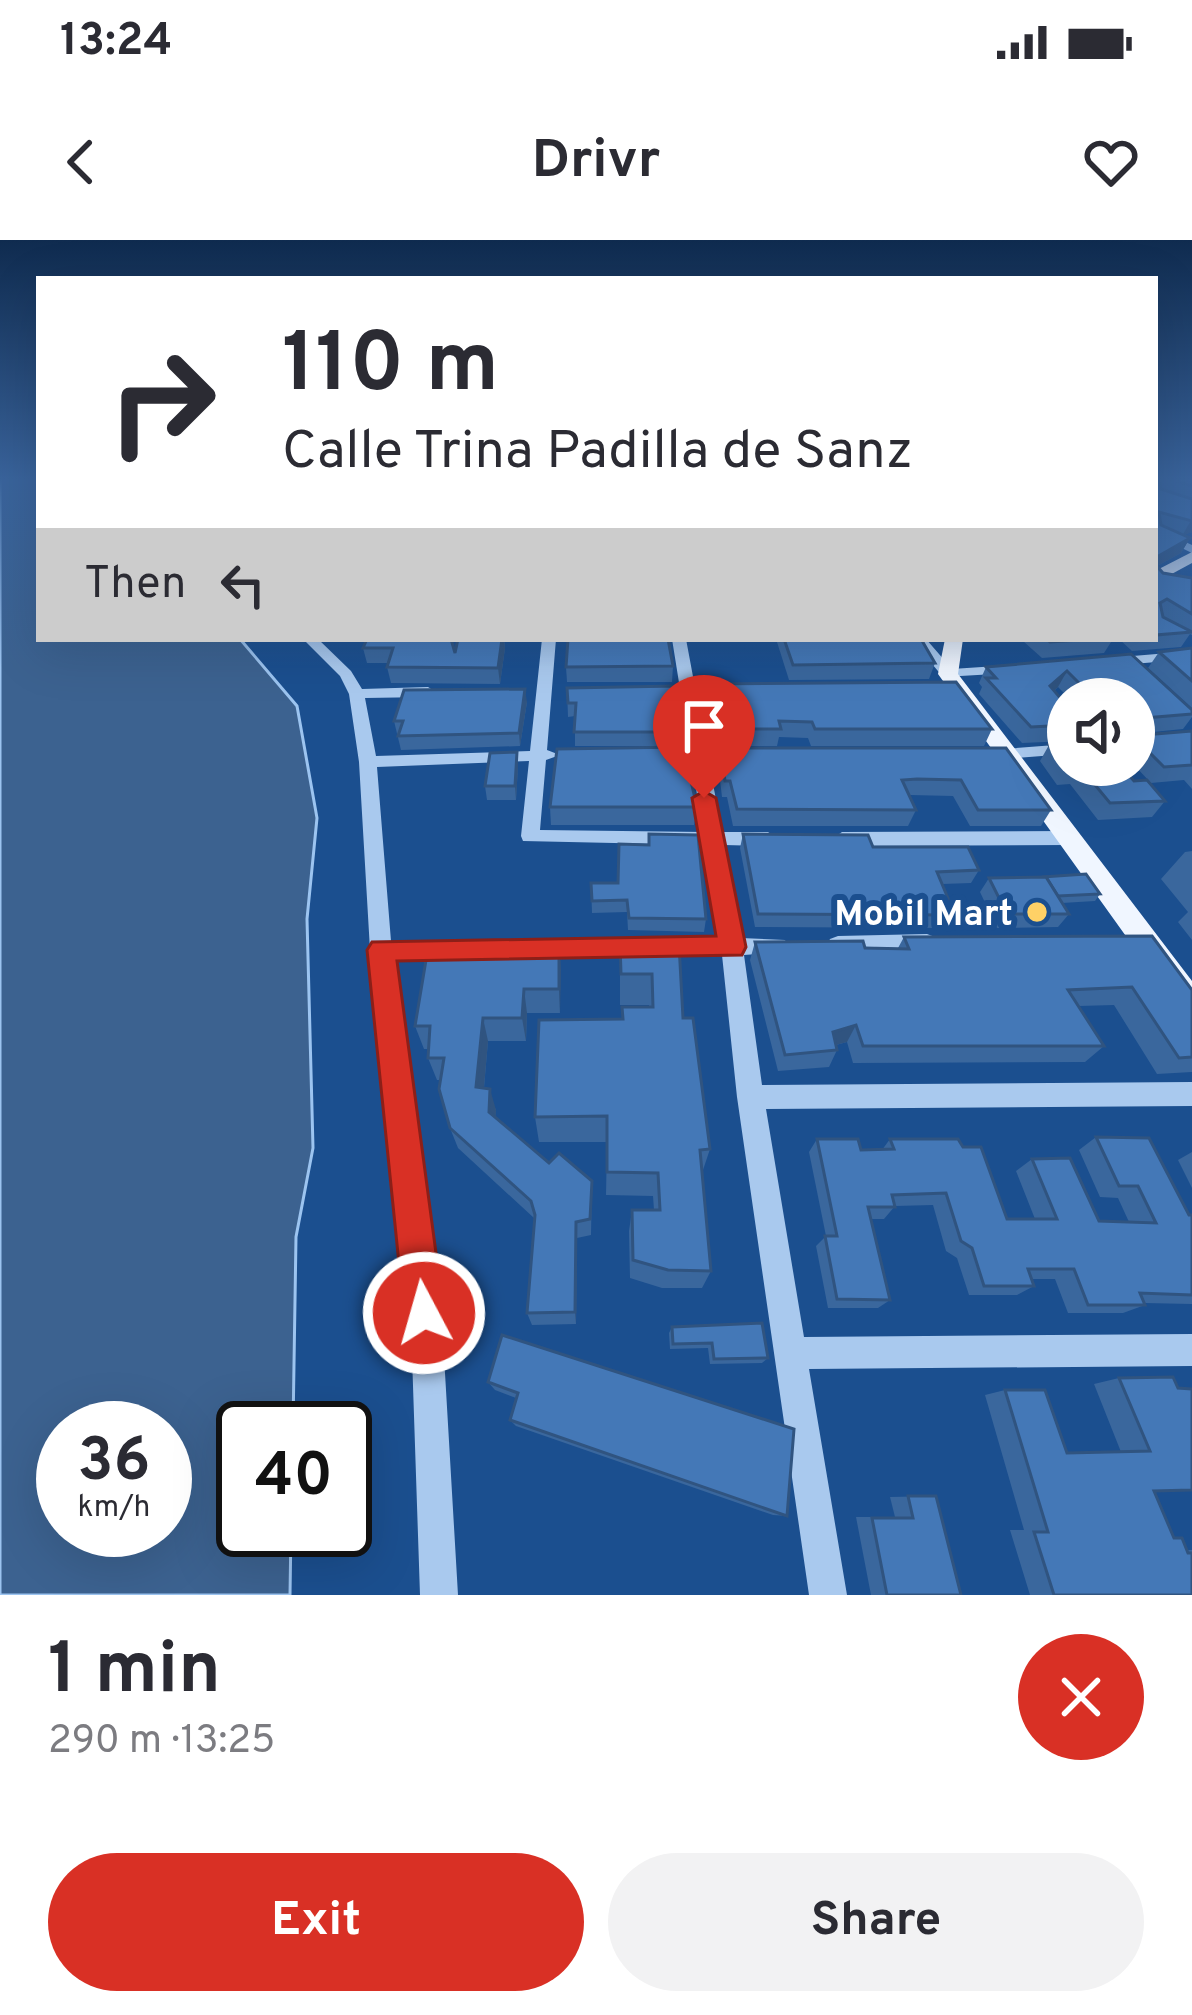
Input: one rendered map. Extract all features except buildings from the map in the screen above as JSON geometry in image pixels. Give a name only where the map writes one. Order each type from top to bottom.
[{"type":"main road","points":[[1158,576],[1189,550]]},
{"type":"main road","points":[[953,642],[946,683],[1009,755],[1132,938],[1192,1004]]},
{"type":"street","points":[[1158,546],[1189,550]]},
{"type":"street","points":[[1174,633],[1192,644]]},
{"type":"street","points":[[313,642],[346,674],[357,694],[368,762],[382,950],[428,1356],[439,1595]]},
{"type":"street","points":[[549,642],[530,836],[783,839]]},
{"type":"street","points":[[679,642],[732,947],[750,1097],[828,1595]]},
{"type":"street","points":[[920,642],[946,683],[1037,667]]},
{"type":"street","points":[[1107,642],[1143,676]]},
{"type":"street","points":[[1082,664],[1192,655]]},
{"type":"street","points":[[522,691],[567,690]]},
{"type":"street","points":[[357,694],[457,692]]},
{"type":"street","points":[[967,755],[1047,751]]},
{"type":"street","points":[[368,762],[583,755]]},
{"type":"street","points":[[831,839],[1069,838]]},
{"type":"street","points":[[382,950],[961,942]]},
{"type":"street","points":[[750,1097],[1192,1094]]},
{"type":"street","points":[[790,1353],[1192,1350]]},
{"type":"water","points":[[0,540],[36,540],[36,642],[243,642],[297,706],[317,818],[307,919],[313,1148],[296,1237],[293,1401],[216,1401],[216,1557],[291,1557],[290,1595],[0,1595]]},
{"type":"place","name":"Mobil Mart","points":[[1037,912]]},
{"type":"route","points":[[424,1313],[382,950],[732,947],[704,798]]}]
